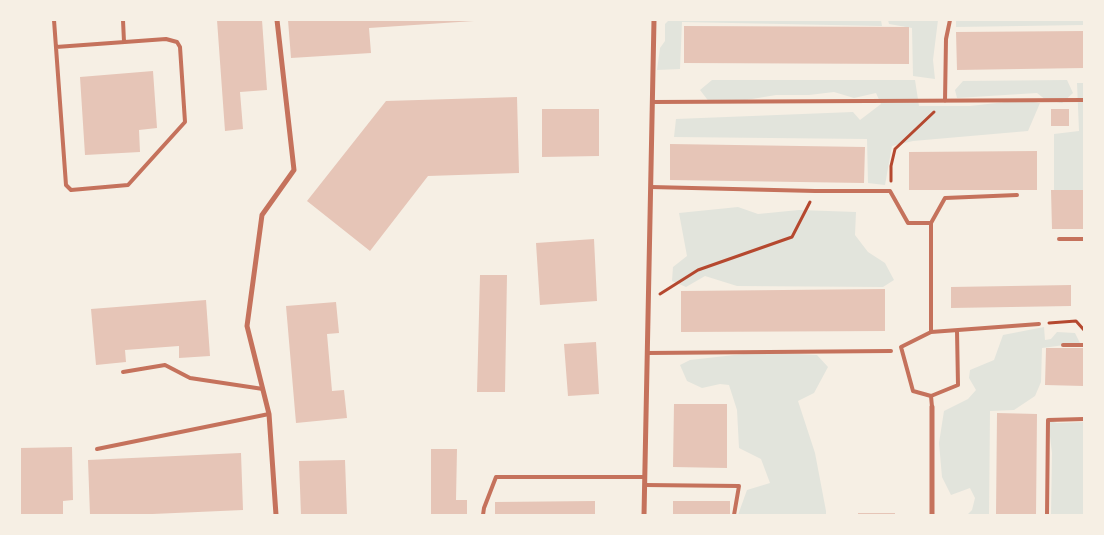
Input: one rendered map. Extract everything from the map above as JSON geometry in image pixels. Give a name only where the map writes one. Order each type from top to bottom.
[{"type":"street","points":[[276,515],[269,414],[247,326],[262,215],[294,170],[277,20]]},
{"type":"street","points":[[644,515],[654,20]]},
{"type":"street","points":[[932,407],[932,515]]},
{"type":"lane","points":[[54,20],[66,185],[71,190],[128,185],[185,122],[180,47],[177,42],[172,40],[56,47]]},
{"type":"lane","points":[[123,20],[124,42]]},
{"type":"lane","points":[[945,101],[946,39],[950,20]]},
{"type":"lane","points":[[652,102],[1084,100]]},
{"type":"lane","points":[[651,187],[890,191],[908,223],[931,223]]},
{"type":"lane","points":[[931,332],[931,223],[945,198],[1017,195]]},
{"type":"lane","points":[[1059,239],[1084,238]]},
{"type":"lane","points":[[957,330],[958,385],[931,396],[913,391],[901,347],[931,332],[957,330],[1039,324]]},
{"type":"lane","points":[[1064,345],[1084,345]]},
{"type":"lane","points":[[647,353],[891,352]]},
{"type":"lane","points":[[123,372],[165,365],[190,378],[263,389]]},
{"type":"lane","points":[[931,396],[932,407]]},
{"type":"lane","points":[[97,449],[269,414]]},
{"type":"lane","points":[[1047,515],[1048,420],[1084,419]]},
{"type":"lane","points":[[483,515],[496,477],[645,477]]},
{"type":"lane","points":[[645,485],[739,486],[734,515]]},
{"type":"path","points":[[890,191],[891,166],[895,149],[945,101]]},
{"type":"path","points":[[648,301],[698,270],[792,236],[815,191]]},
{"type":"path","points":[[1039,324],[1076,321],[1084,330]]},
{"type":"shaded area","points":[[669,20],[881,20],[882,26],[682,22],[680,69],[657,70],[660,48],[665,41],[665,24]]},
{"type":"shaded area","points":[[888,20],[938,20],[933,60],[935,79],[913,76],[912,28],[889,24]]},
{"type":"shaded area","points":[[956,20],[1084,20],[1084,25],[956,27]]},
{"type":"shaded area","points":[[712,80],[915,80],[919,106],[970,106],[1023,100],[1040,103],[1028,131],[913,141],[892,146],[885,185],[868,183],[867,139],[674,137],[676,119],[853,112],[860,120],[881,104],[876,93],[854,98],[834,92],[809,95],[776,95],[728,103],[710,103],[700,90]]},
{"type":"shaded area","points":[[1067,80],[1073,93],[1062,103],[1046,100],[1037,93],[957,98],[955,90],[963,81]]},
{"type":"shaded area","points":[[1077,83],[1084,83],[1084,192],[1054,192],[1054,134],[1079,131]]},
{"type":"shaded area","points":[[738,207],[758,214],[799,210],[856,212],[855,235],[868,252],[885,263],[894,280],[883,287],[737,286],[705,276],[686,287],[672,281],[673,267],[687,256],[679,213]]},
{"type":"shaded area","points":[[1044,327],[1045,340],[1051,339],[1057,332],[1075,333],[1080,343],[1042,348],[1041,382],[1035,396],[1014,410],[990,411],[989,515],[967,515],[972,510],[975,498],[970,488],[951,495],[942,477],[939,443],[944,411],[968,399],[976,390],[969,378],[970,370],[994,360],[1003,335]]},
{"type":"shaded area","points":[[761,352],[817,355],[828,367],[814,393],[798,401],[815,453],[826,515],[738,515],[747,490],[770,483],[761,459],[739,448],[737,410],[729,385],[720,384],[702,388],[687,381],[680,365],[690,360]]},
{"type":"shaded area","points":[[1048,420],[1057,423],[1084,422],[1084,515],[1051,515],[1052,453]]},
{"type":"building","points":[[217,20],[262,20],[267,90],[240,92],[243,129],[225,131]]},
{"type":"building","points":[[288,20],[474,21],[369,28],[371,53],[291,58]]},
{"type":"building","points":[[684,26],[909,27],[909,64],[684,63]]},
{"type":"building","points":[[1084,31],[1084,68],[957,70],[956,32]]},
{"type":"building","points":[[153,71],[157,128],[139,130],[140,152],[85,155],[80,77]]},
{"type":"building","points":[[517,97],[519,173],[428,176],[370,251],[307,201],[386,101]]},
{"type":"building","points":[[542,109],[599,109],[599,156],[542,157]]},
{"type":"building","points":[[1051,109],[1069,109],[1069,126],[1051,126]]},
{"type":"building","points":[[670,144],[865,147],[864,183],[670,180]]},
{"type":"building","points":[[1037,151],[1037,190],[909,190],[909,152]]},
{"type":"building","points":[[1051,190],[1084,190],[1084,229],[1052,229]]},
{"type":"building","points":[[594,239],[597,301],[540,305],[536,243]]},
{"type":"building","points":[[480,275],[507,275],[505,392],[477,392]]},
{"type":"building","points":[[1071,285],[1071,306],[951,308],[951,287]]},
{"type":"building","points":[[885,289],[885,331],[681,332],[681,291]]},
{"type":"building","points":[[206,300],[210,356],[179,358],[179,346],[125,350],[126,362],[96,365],[91,309]]},
{"type":"building","points":[[336,302],[339,333],[327,334],[332,391],[344,390],[347,418],[296,423],[286,306]]},
{"type":"building","points":[[596,342],[599,394],[568,396],[564,344]]},
{"type":"building","points":[[1046,348],[1084,348],[1084,386],[1045,385]]},
{"type":"building","points":[[674,404],[727,404],[727,468],[673,467]]},
{"type":"building","points":[[997,413],[1037,414],[1036,515],[996,515]]},
{"type":"building","points":[[72,447],[73,500],[63,501],[63,515],[20,515],[20,448]]},
{"type":"building","points":[[431,449],[457,449],[456,500],[467,500],[467,515],[431,515]]},
{"type":"building","points":[[241,453],[243,510],[90,515],[88,460]]},
{"type":"building","points":[[345,460],[347,515],[301,515],[299,461]]},
{"type":"building","points":[[595,501],[595,515],[495,515],[495,502]]},
{"type":"building","points":[[673,501],[730,501],[730,515],[673,515]]},
{"type":"building","points":[[858,513],[895,513],[895,515],[858,515]]}]
